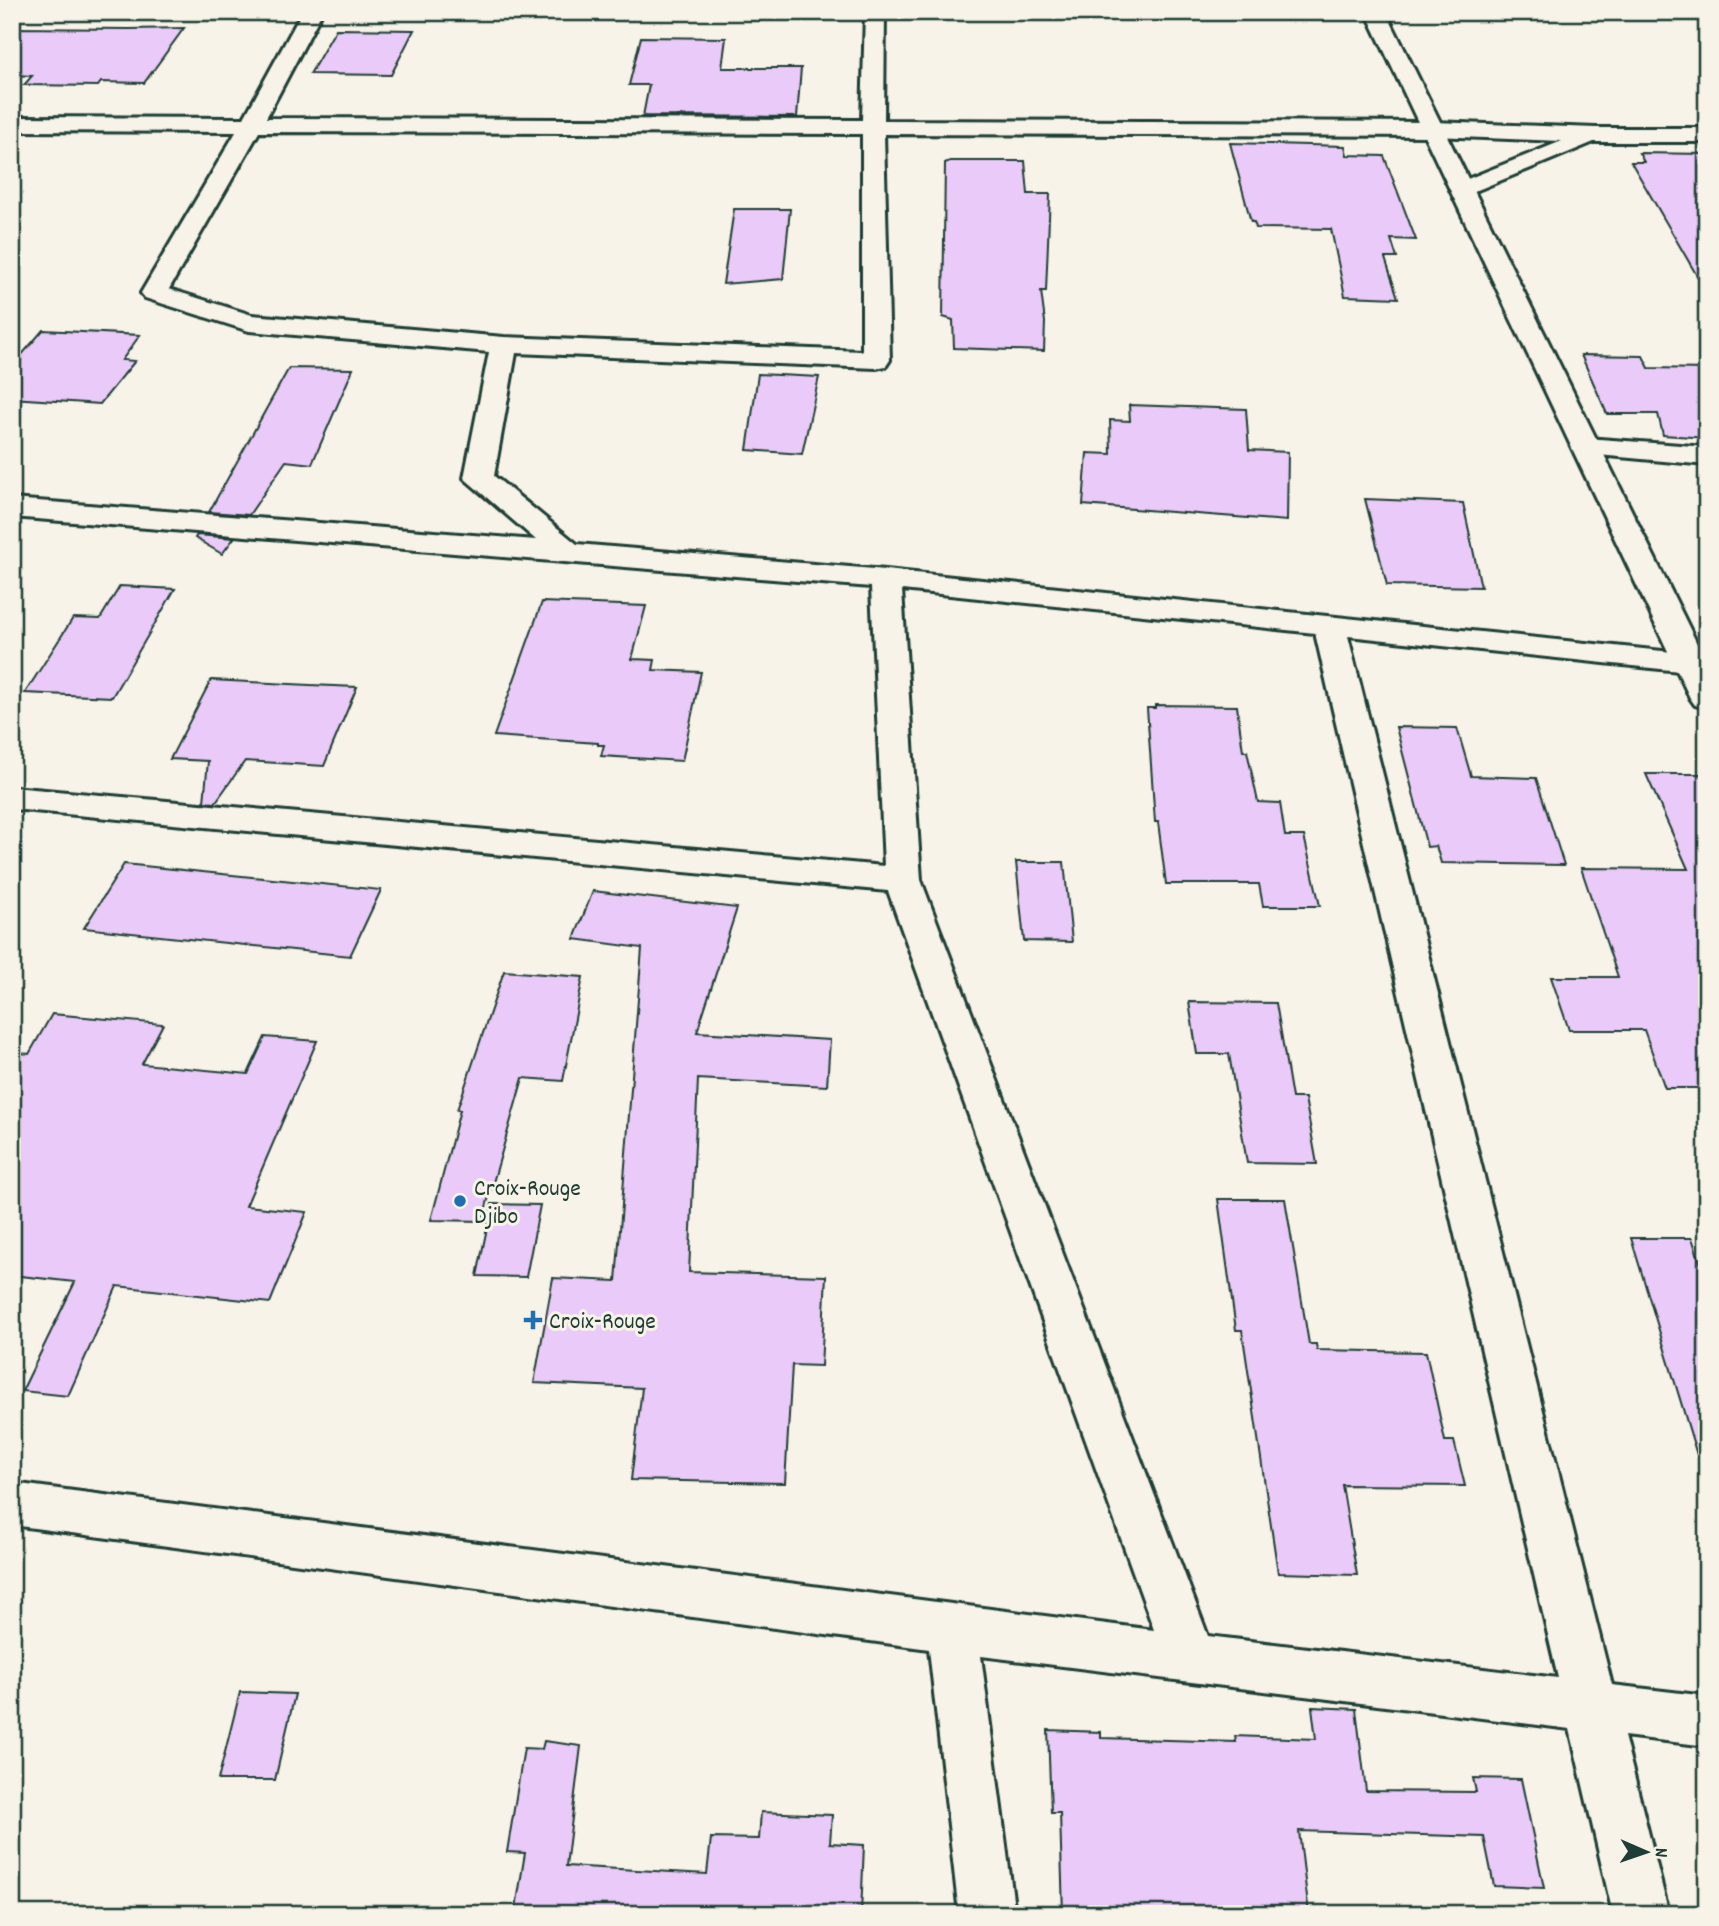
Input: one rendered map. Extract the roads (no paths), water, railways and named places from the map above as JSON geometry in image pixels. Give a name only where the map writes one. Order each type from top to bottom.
[{"type":"street","points":[[312,12],[252,124],[154,293],[249,323],[504,345],[876,360],[873,126],[875,12]]},
{"type":"street","points":[[1376,12],[1701,683]]},
{"type":"street","points":[[12,124],[1434,129],[1596,135],[1707,135]]},
{"type":"street","points":[[1463,188],[1596,135]]},
{"type":"street","points":[[504,345],[479,478],[569,552]]},
{"type":"street","points":[[1586,447],[1707,456]]},
{"type":"street","points":[[12,509],[886,579],[1329,624],[1701,683]]},
{"type":"street","points":[[886,579],[903,880],[1190,1658]]},
{"type":"street","points":[[1329,624],[1641,1914]]},
{"type":"street","points":[[12,798],[903,880]]},
{"type":"street","points":[[12,1504],[952,1628],[1707,1721]]},
{"type":"street","points":[[952,1628],[987,1914]]},
{"type":"place","name":"Croix-Rouge Djibo","points":[[460,1201]]},
{"type":"place","name":"Croix-Rouge","points":[[533,1320]]}]
